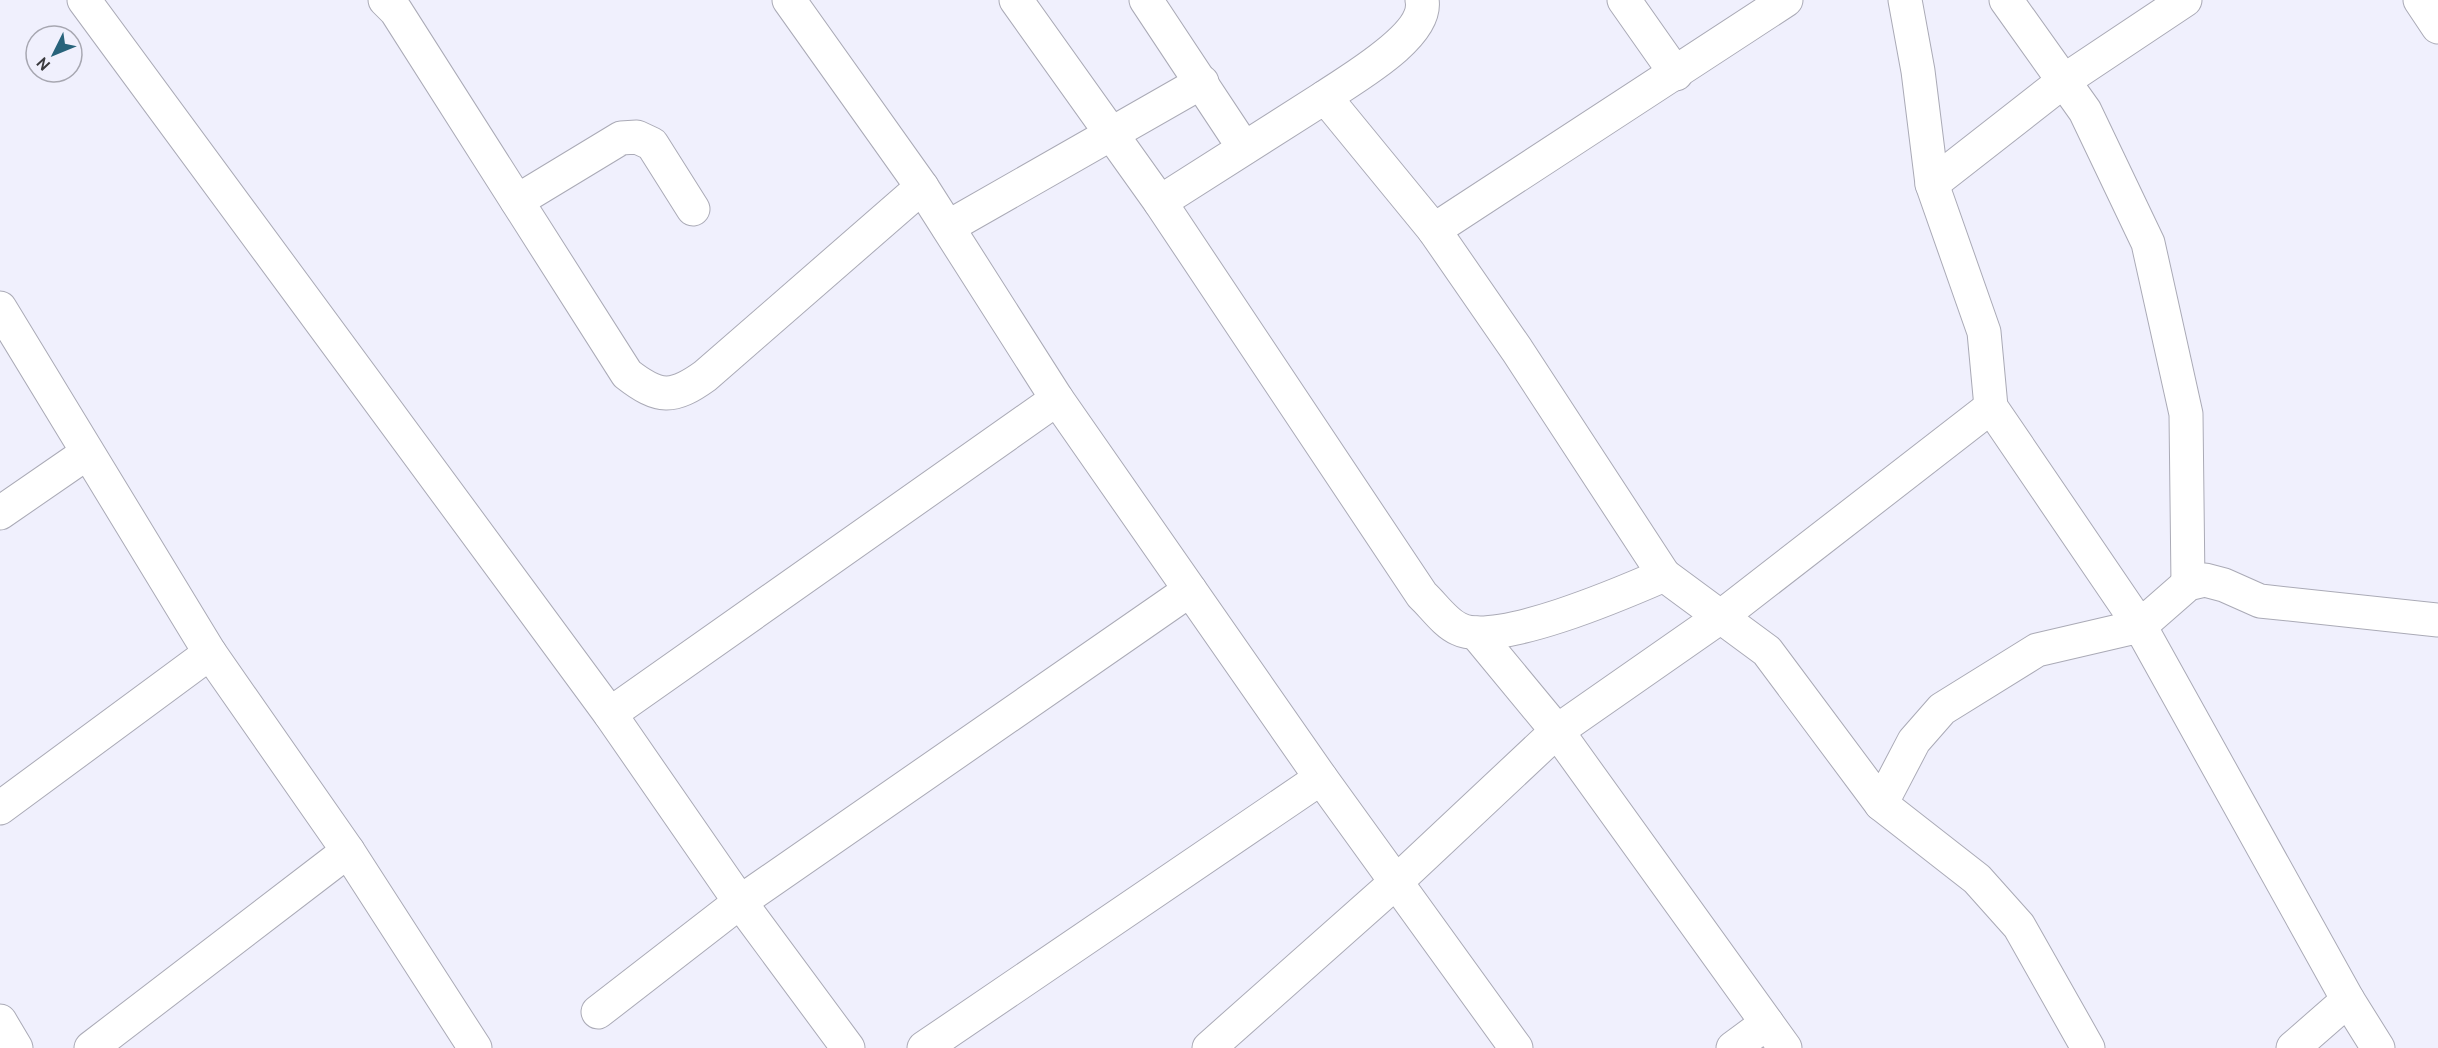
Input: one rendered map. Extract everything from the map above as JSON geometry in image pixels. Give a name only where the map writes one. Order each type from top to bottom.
[{"type":"street","points":[[84,0],[610,714],[740,902],[848,1048]]},
{"type":"street","points":[[789,0],[922,187],[1057,399],[1321,778],[1516,1048]]},
{"type":"street","points":[[1016,0],[1160,202],[1422,595],[1459,629],[1476,633],[1537,624],[1613,597],[1664,575]]},
{"type":"street","points":[[1146,0],[1244,148]]},
{"type":"street","points":[[1160,202],[1325,97],[1404,41],[1418,22],[1423,7],[1422,0]]},
{"type":"street","points":[[1624,0],[1676,74]]},
{"type":"street","points":[[1434,231],[1786,0]]},
{"type":"street","points":[[1905,0],[1918,71],[1932,184],[1984,332],[1991,407],[2140,626],[2348,1000],[2378,1048]]},
{"type":"street","points":[[2006,0],[2085,111],[2148,243],[2186,414],[2188,584]]},
{"type":"street","points":[[1932,184],[2065,80],[2185,0]]},
{"type":"street","points":[[2420,0],[2438,27]]},
{"type":"street","points":[[398,4],[517,201],[627,374],[644,388],[664,395],[683,392],[705,376],[922,187]]},
{"type":"street","points":[[948,227],[1202,82]]},
{"type":"street","points":[[1325,97],[1434,231],[1517,350],[1664,575],[1719,618],[1767,651],[1881,804],[1977,879],[2019,926],[2088,1048]]},
{"type":"street","points":[[517,201],[621,138],[637,137],[652,144],[693,209]]},
{"type":"street","points":[[0,308],[210,653],[348,851],[470,1046]]},
{"type":"street","points":[[610,714],[1057,399]]},
{"type":"street","points":[[1215,1046],[1396,882],[1557,731],[1719,618],[1991,407]]},
{"type":"street","points":[[0,513],[87,453]]},
{"type":"street","points":[[1881,804],[1914,741],[1942,709],[2037,650],[2140,626],[2188,584],[2205,580],[2224,585],[2260,601],[2438,620]]},
{"type":"street","points":[[598,1012],[740,902],[1190,590]]},
{"type":"street","points":[[1476,633],[1557,731],[1776,1036],[1733,1048]]},
{"type":"street","points":[[0,808],[210,653]]},
{"type":"street","points":[[924,1048],[1321,778]]},
{"type":"street","points":[[91,1048],[348,851]]},
{"type":"street","points":[[2294,1048],[2348,1000]]},
{"type":"street","points":[[0,1021],[16,1048]]}]
